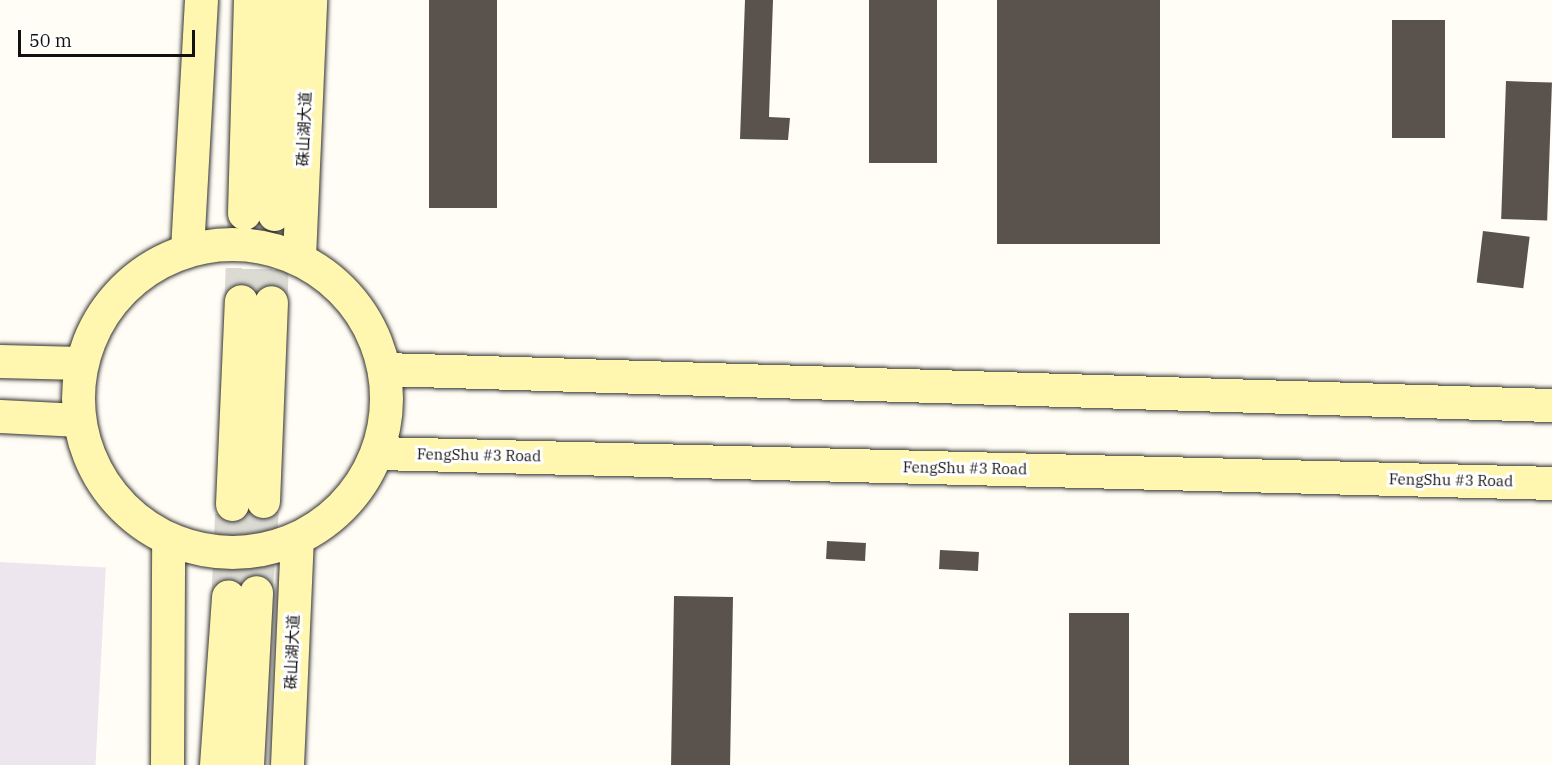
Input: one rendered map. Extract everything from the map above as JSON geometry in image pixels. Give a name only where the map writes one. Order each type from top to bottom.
[{"type":"main road","points":[[187,250],[201,0]]},
{"type":"main road","points":[[250,0],[259,214],[282,0]]},
{"type":"main road","name":"硃山湖大道","points":[[299,257],[310,0]]},
{"type":"main road","points":[[234,243],[263,246],[299,257],[339,285],[369,323],[385,369],[387,411],[378,453],[358,489],[338,511],[297,540],[243,552],[210,552],[168,540],[125,511],[94,470],[78,420],[81,363],[102,314],[139,274],[187,250],[234,243]]},
{"type":"main road","points":[[248,503],[256,301]]},
{"type":"main road","points":[[0,361],[81,363]]},
{"type":"main road","points":[[385,369],[1552,405]]},
{"type":"main road","points":[[0,416],[78,420]]},
{"type":"main road","name":"FengShu #3 Road","points":[[378,453],[1552,483]]},
{"type":"main road","points":[[167,765],[168,540]]},
{"type":"main road","name":"硃山湖大道","points":[[287,765],[297,540]]},
{"type":"main road","points":[[216,765],[242,594],[247,765]]},
{"type":"shaded area","points":[[0,562],[106,568],[96,765],[0,765]]},
{"type":"building","points":[[429,0],[497,0],[497,208],[429,208]]},
{"type":"building","points":[[745,0],[773,0],[769,117],[790,118],[788,140],[740,139]]},
{"type":"building","points":[[869,0],[937,0],[937,163],[869,163]]},
{"type":"building","points":[[997,0],[1160,0],[1160,244],[997,244]]},
{"type":"building","points":[[1392,20],[1445,20],[1445,138],[1392,138]]},
{"type":"building","points":[[1506,81],[1552,83],[1547,221],[1501,219]]},
{"type":"building","points":[[1483,231],[1530,237],[1523,288],[1477,283]]},
{"type":"building","points":[[827,541],[866,543],[865,561],[826,559]]},
{"type":"building","points":[[940,550],[979,552],[978,571],[939,569]]},
{"type":"building","points":[[674,596],[733,597],[730,765],[671,765]]},
{"type":"building","points":[[1069,613],[1129,613],[1129,765],[1069,765]]},
{"type":"tunnel","points":[[241,301],[244,213]]},
{"type":"tunnel","points":[[271,302],[274,214]]},
{"type":"tunnel","points":[[256,592],[263,501]]},
{"type":"tunnel","points":[[228,596],[232,504]]}]
